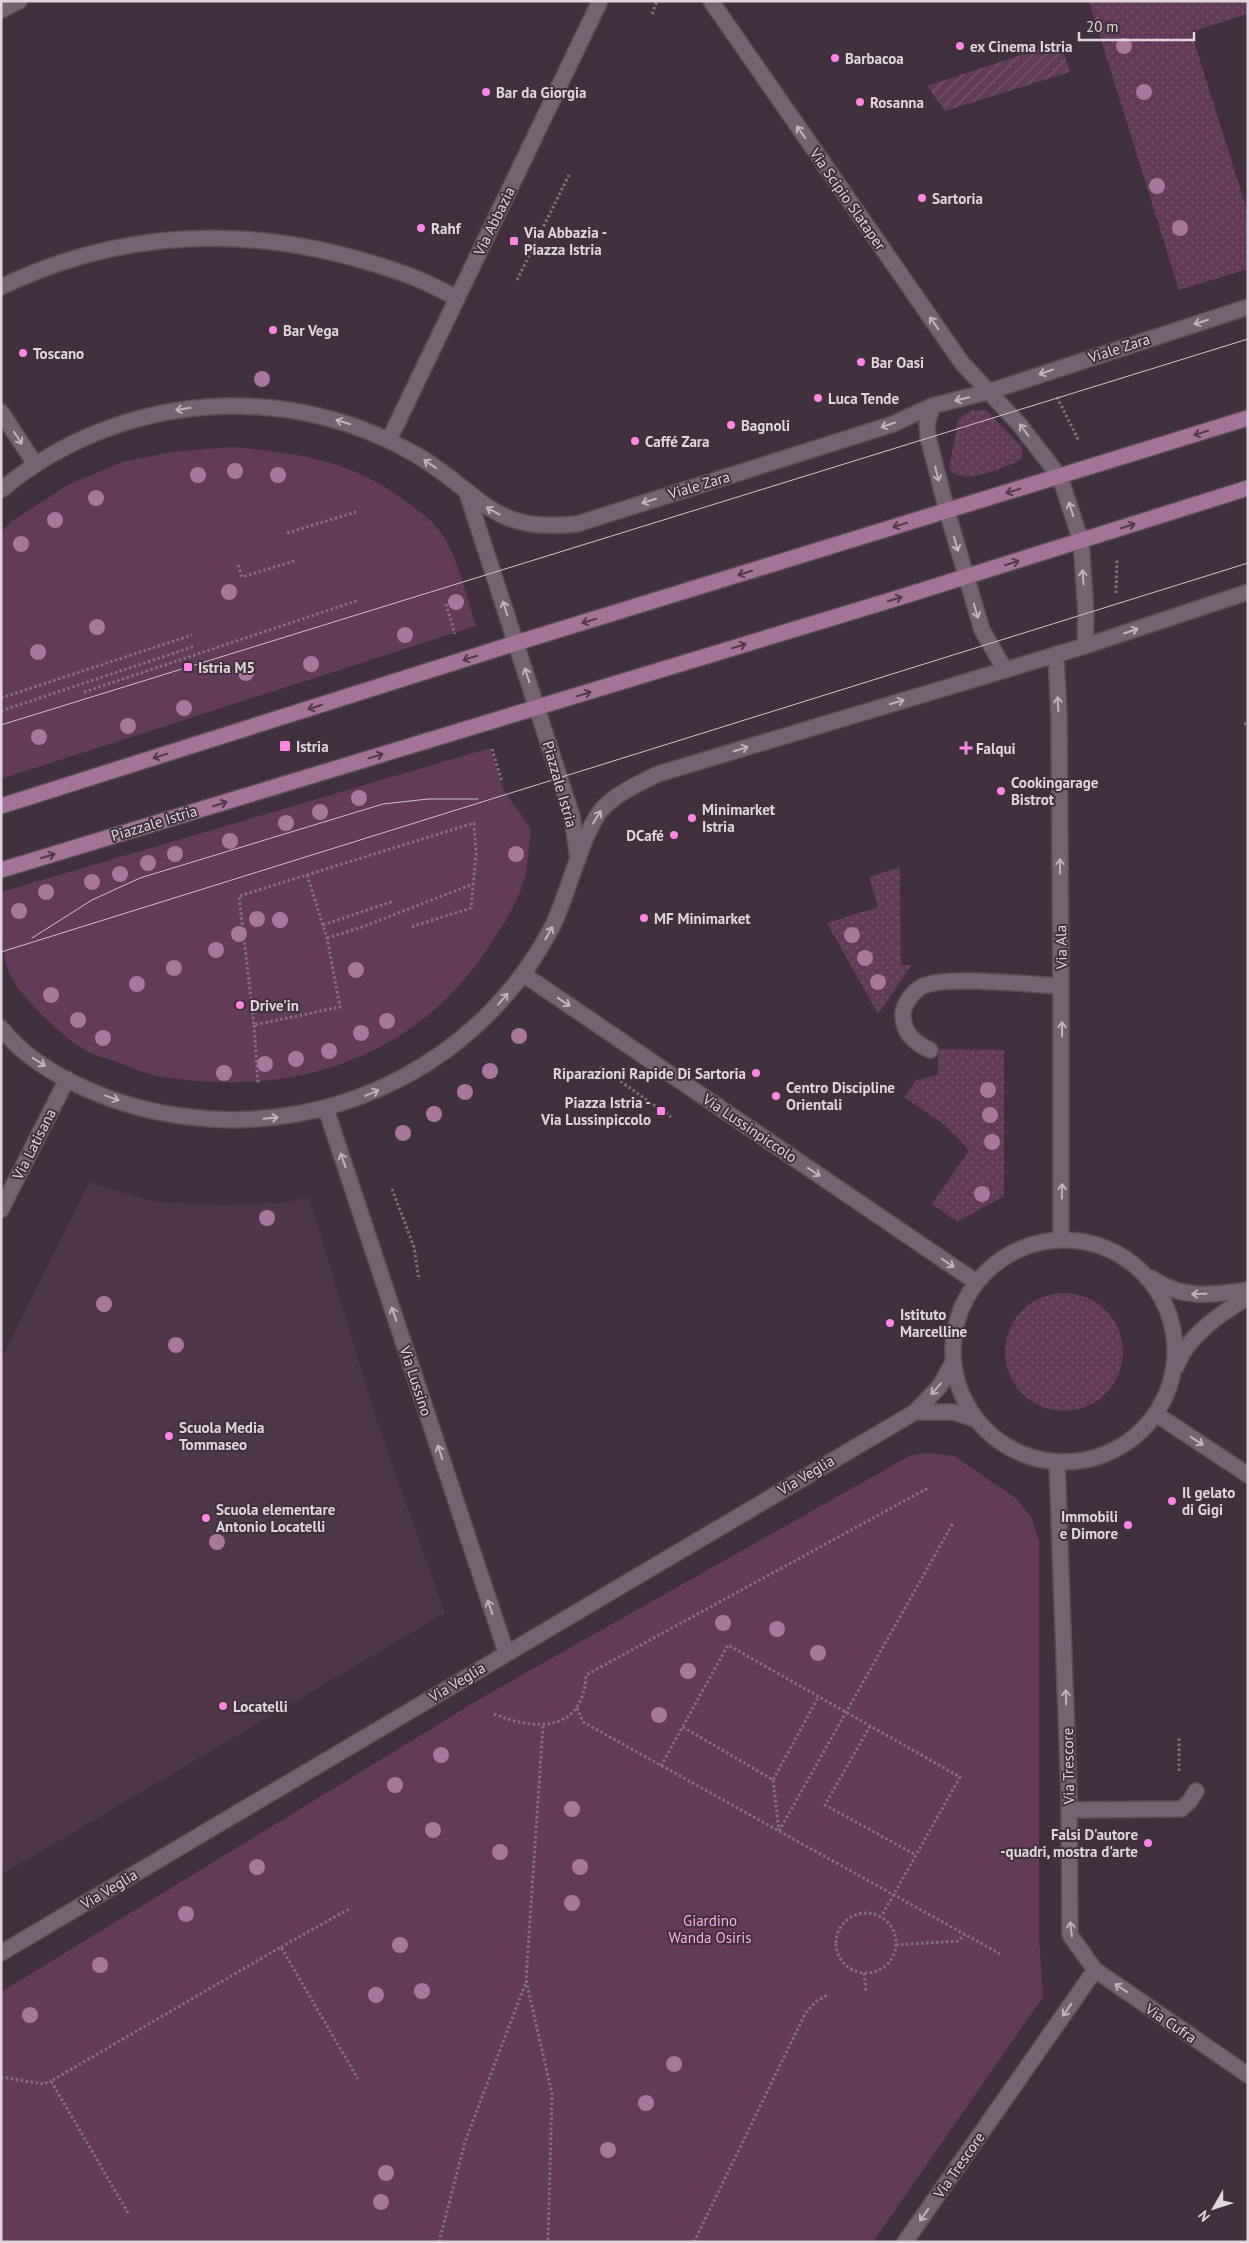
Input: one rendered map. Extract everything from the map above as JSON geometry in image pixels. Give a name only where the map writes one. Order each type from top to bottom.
[{"type":"main road","points":[[1,806],[516,643],[1248,418]]},
{"type":"main road","points":[[537,708],[966,577],[1248,488]]},
{"type":"main road","name":"Piazzale Istria","points":[[1,870],[537,708]]},
{"type":"street","points":[[1,10],[19,1]]},
{"type":"street","name":"Via Abbazia","points":[[389,440],[600,1]]},
{"type":"street","name":"Via Scipio Slataper","points":[[711,1],[962,363],[991,392]]},
{"type":"street","points":[[1,288],[69,260],[116,247],[164,239],[212,237],[260,239],[308,246],[402,272],[457,298]]},
{"type":"street","name":"Viale Zara","points":[[467,492],[487,508],[514,521],[548,527],[577,524],[893,424],[932,406],[991,392],[1052,369],[1248,307]]},
{"type":"street","points":[[991,392],[1019,424],[1060,477],[1081,541],[1086,614],[1085,646]]},
{"type":"street","points":[[1,490],[35,464],[75,442],[120,423],[159,412],[218,405],[262,406],[319,415],[362,429],[389,440],[423,460],[467,492]]},
{"type":"street","points":[[932,406],[927,424],[928,437],[947,511],[982,630],[1005,670]]},
{"type":"street","points":[[1,412],[35,464]]},
{"type":"street","name":"Piazzale Istria","points":[[1,1028],[7,1041],[67,1079],[93,1092],[151,1110],[200,1119],[260,1119],[297,1115],[326,1109],[397,1082],[438,1058],[478,1024],[523,974],[553,925],[567,894],[578,862],[572,816],[467,492]]},
{"type":"street","points":[[578,862],[590,828],[603,808],[633,786],[658,774],[1085,646],[1248,592]]},
{"type":"street","name":"Via Ala","points":[[1056,654],[1059,718],[1061,1240]]},
{"type":"street","name":"Via Lussinpiccolo","points":[[523,974],[976,1282]]},
{"type":"street","points":[[930,1050],[916,1043],[905,1030],[902,1014],[909,997],[923,986],[947,981],[1061,986]]},
{"type":"street","name":"Via Latisana","points":[[1,1210],[67,1079]]},
{"type":"street","name":"Via Lussino","points":[[326,1109],[506,1652]]},
{"type":"street","points":[[1248,1290],[1193,1295],[1178,1292],[1161,1285],[1128,1261],[1096,1245],[1061,1240],[1037,1243],[1014,1251],[993,1265],[976,1282],[961,1307],[954,1334],[953,1362],[959,1389],[975,1419],[998,1441],[1026,1456],[1057,1463],[1086,1461],[1113,1452],[1137,1436],[1156,1414],[1182,1356],[1195,1338],[1221,1315],[1248,1297]]},
{"type":"street","points":[[1128,1261],[1154,1285],[1170,1317],[1174,1337],[1172,1378]]},
{"type":"street","name":"Via Veglia","points":[[1,1953],[506,1652],[914,1412],[940,1386],[953,1362]]},
{"type":"street","points":[[914,1412],[953,1412],[975,1419]]},
{"type":"street","points":[[1156,1414],[1248,1475]]},
{"type":"street","name":"Via Trescore","points":[[905,2242],[1095,1970],[1070,1935],[1057,1463]]},
{"type":"street","points":[[1068,1810],[1181,1809],[1190,1802],[1196,1791]]},
{"type":"street","name":"Via Cufra","points":[[1095,1970],[1248,2075]]},
{"type":"path","points":[[652,14],[657,1]]},
{"type":"path","points":[[517,280],[569,175]]},
{"type":"path","points":[[1055,392],[1084,449]]},
{"type":"path","points":[[287,533],[356,512]]},
{"type":"path","points":[[1116,593],[1118,553]]},
{"type":"path","points":[[238,565],[242,577],[294,561]]},
{"type":"path","points":[[84,692],[359,600]]},
{"type":"path","points":[[446,604],[456,638]]},
{"type":"path","points":[[1,698],[192,635]]},
{"type":"path","points":[[1,711],[195,646]]},
{"type":"path","points":[[491,746],[502,782]]},
{"type":"path","points":[[258,1083],[254,1025],[239,896],[474,823],[476,854],[471,908],[411,927]]},
{"type":"path","points":[[254,1025],[340,1007],[327,938],[307,875]]},
{"type":"path","points":[[327,938],[362,927],[473,884]]},
{"type":"path","points":[[323,925],[394,902]]},
{"type":"path","points":[[600,1067],[671,1117]]},
{"type":"path","points":[[392,1188],[414,1247],[419,1280]]},
{"type":"path","points":[[494,1714],[517,1723],[543,1726],[562,1720],[577,1708],[585,1691],[586,1675],[928,1488]]},
{"type":"path","points":[[779,1831],[953,1523]]},
{"type":"path","points":[[662,1766],[728,1645],[960,1777],[881,1916]]},
{"type":"path","points":[[779,1831],[773,1780],[819,1696]]},
{"type":"path","points":[[577,1708],[583,1722],[1002,1955]]},
{"type":"path","points":[[543,1726],[526,1980],[552,2094],[548,2242]]},
{"type":"path","points":[[870,1726],[825,1805],[916,1855]]},
{"type":"path","points":[[683,1727],[773,1780]]},
{"type":"path","points":[[1179,1736],[1179,1774]]},
{"type":"path","points":[[1,2077],[44,2084],[51,2081],[351,1908]]},
{"type":"path","points":[[870,1913],[881,1916],[895,1934],[896,1945],[892,1957],[886,1966],[876,1971],[864,1973],[853,1969],[844,1962],[838,1952],[836,1940],[840,1929],[847,1920],[858,1914],[870,1913]]},
{"type":"path","points":[[896,1945],[958,1942],[965,1934]]},
{"type":"path","points":[[281,1947],[358,2079]]},
{"type":"path","points":[[864,1973],[866,1991]]},
{"type":"path","points":[[439,2242],[465,2142],[526,1980]]},
{"type":"path","points":[[694,2242],[806,2012],[817,2000],[829,1994]]},
{"type":"path","points":[[51,2081],[128,2213]]},
{"type":"shaded area","name":"Scuola elementare Antonio Locatelli","points":[[89,1182],[152,1201],[199,1205],[281,1203],[309,1197],[378,1424],[445,1613],[1,1875],[1,1360]]},
{"type":"green space","points":[[1089,1],[1248,1],[1248,14],[1191,32],[1248,213],[1248,269],[1179,290]]},
{"type":"green space","points":[[1060,42],[1070,72],[945,111],[927,86]]},
{"type":"green space","points":[[973,410],[986,410],[1022,447],[1022,458],[1001,468],[972,476],[955,474],[949,469],[958,420]]},
{"type":"green space","points":[[232,447],[304,456],[348,469],[390,490],[428,518],[442,534],[460,572],[476,626],[1,779],[1,532],[12,521],[68,485],[122,462],[172,452]]},
{"type":"green space","points":[[490,748],[503,789],[531,829],[522,886],[498,934],[456,989],[421,1021],[383,1045],[342,1064],[298,1076],[253,1082],[206,1082],[153,1075],[89,1053],[81,1048],[52,1024],[30,1002],[9,973],[1,923],[1,892]]},
{"type":"green space","points":[[900,867],[901,965],[912,965],[878,1014],[827,923],[878,907],[869,877]]},
{"type":"green space","points":[[938,1049],[1004,1050],[1004,1196],[957,1222],[932,1204],[969,1150],[945,1125],[904,1097],[916,1080],[938,1075]]},
{"type":"green space","points":[[1064,1293],[1087,1297],[1106,1310],[1119,1329],[1123,1352],[1119,1375],[1106,1394],[1087,1407],[1064,1411],[1041,1407],[1022,1394],[1009,1375],[1005,1352],[1009,1329],[1022,1310],[1041,1297]]},
{"type":"green space","name":"Giardino Wanda Osiris","points":[[931,1453],[954,1456],[1017,1499],[1032,1519],[1039,1541],[1039,1936],[1043,1997],[873,2242],[1,2242],[1,1992],[483,1697],[911,1455]]},
{"type":"tram line","points":[[1,725],[1248,339]]},
{"type":"tram line","points":[[1,952],[1248,563]]},
{"type":"tram line","points":[[32,938],[92,900],[140,878],[383,804],[428,799],[478,799]]},
{"type":"place","name":"ex Cinema Istria","points":[[960,46]]},
{"type":"place","name":"Barbacoa","points":[[835,58]]},
{"type":"place","name":"Bar da Giorgia","points":[[486,92]]},
{"type":"place","name":"Rosanna","points":[[860,102]]},
{"type":"place","name":"Sartoria","points":[[922,198]]},
{"type":"place","name":"Rahf","points":[[421,228]]},
{"type":"place","name":"Via Abbazia - Piazza Istria","points":[[514,241]]},
{"type":"place","name":"Bar Vega","points":[[273,330]]},
{"type":"place","name":"Toscano","points":[[23,353]]},
{"type":"place","name":"Bar Oasi","points":[[861,362]]},
{"type":"place","name":"Luca Tende","points":[[818,398]]},
{"type":"place","name":"Bagnoli","points":[[731,425]]},
{"type":"place","name":"Caffé Zara","points":[[635,441]]},
{"type":"place","name":"Istria M5","points":[[188,667]]},
{"type":"place","name":"Istria","points":[[285,746]]},
{"type":"place","name":"Falqui","points":[[966,748]]},
{"type":"place","name":"Cookingarage Bistrot","points":[[1001,791]]},
{"type":"place","name":"Minimarket Istria","points":[[692,818]]},
{"type":"place","name":"DCafé","points":[[674,835]]},
{"type":"place","name":"MF Minimarket","points":[[644,918]]},
{"type":"place","name":"Drive'in","points":[[240,1005]]},
{"type":"place","name":"Riparazioni Rapide Di Sartoria","points":[[756,1073]]},
{"type":"place","name":"Centro Discipline Orientali","points":[[776,1096]]},
{"type":"place","name":"Piazza Istria - Via Lussinpiccolo","points":[[661,1111]]},
{"type":"place","name":"Istituto Marcelline","points":[[890,1323]]},
{"type":"place","name":"Scuola Media Tommaseo","points":[[169,1436]]},
{"type":"place","name":"Il gelato di Gigi","points":[[1172,1501]]},
{"type":"place","name":"Scuola elementare Antonio Locatelli","points":[[206,1518]]},
{"type":"place","name":"Immobili e Dimore","points":[[1128,1525]]},
{"type":"place","name":"Locatelli","points":[[223,1706]]},
{"type":"place","name":"Falsi D'autore -quadri, mostra d'arte","points":[[1148,1843]]}]
